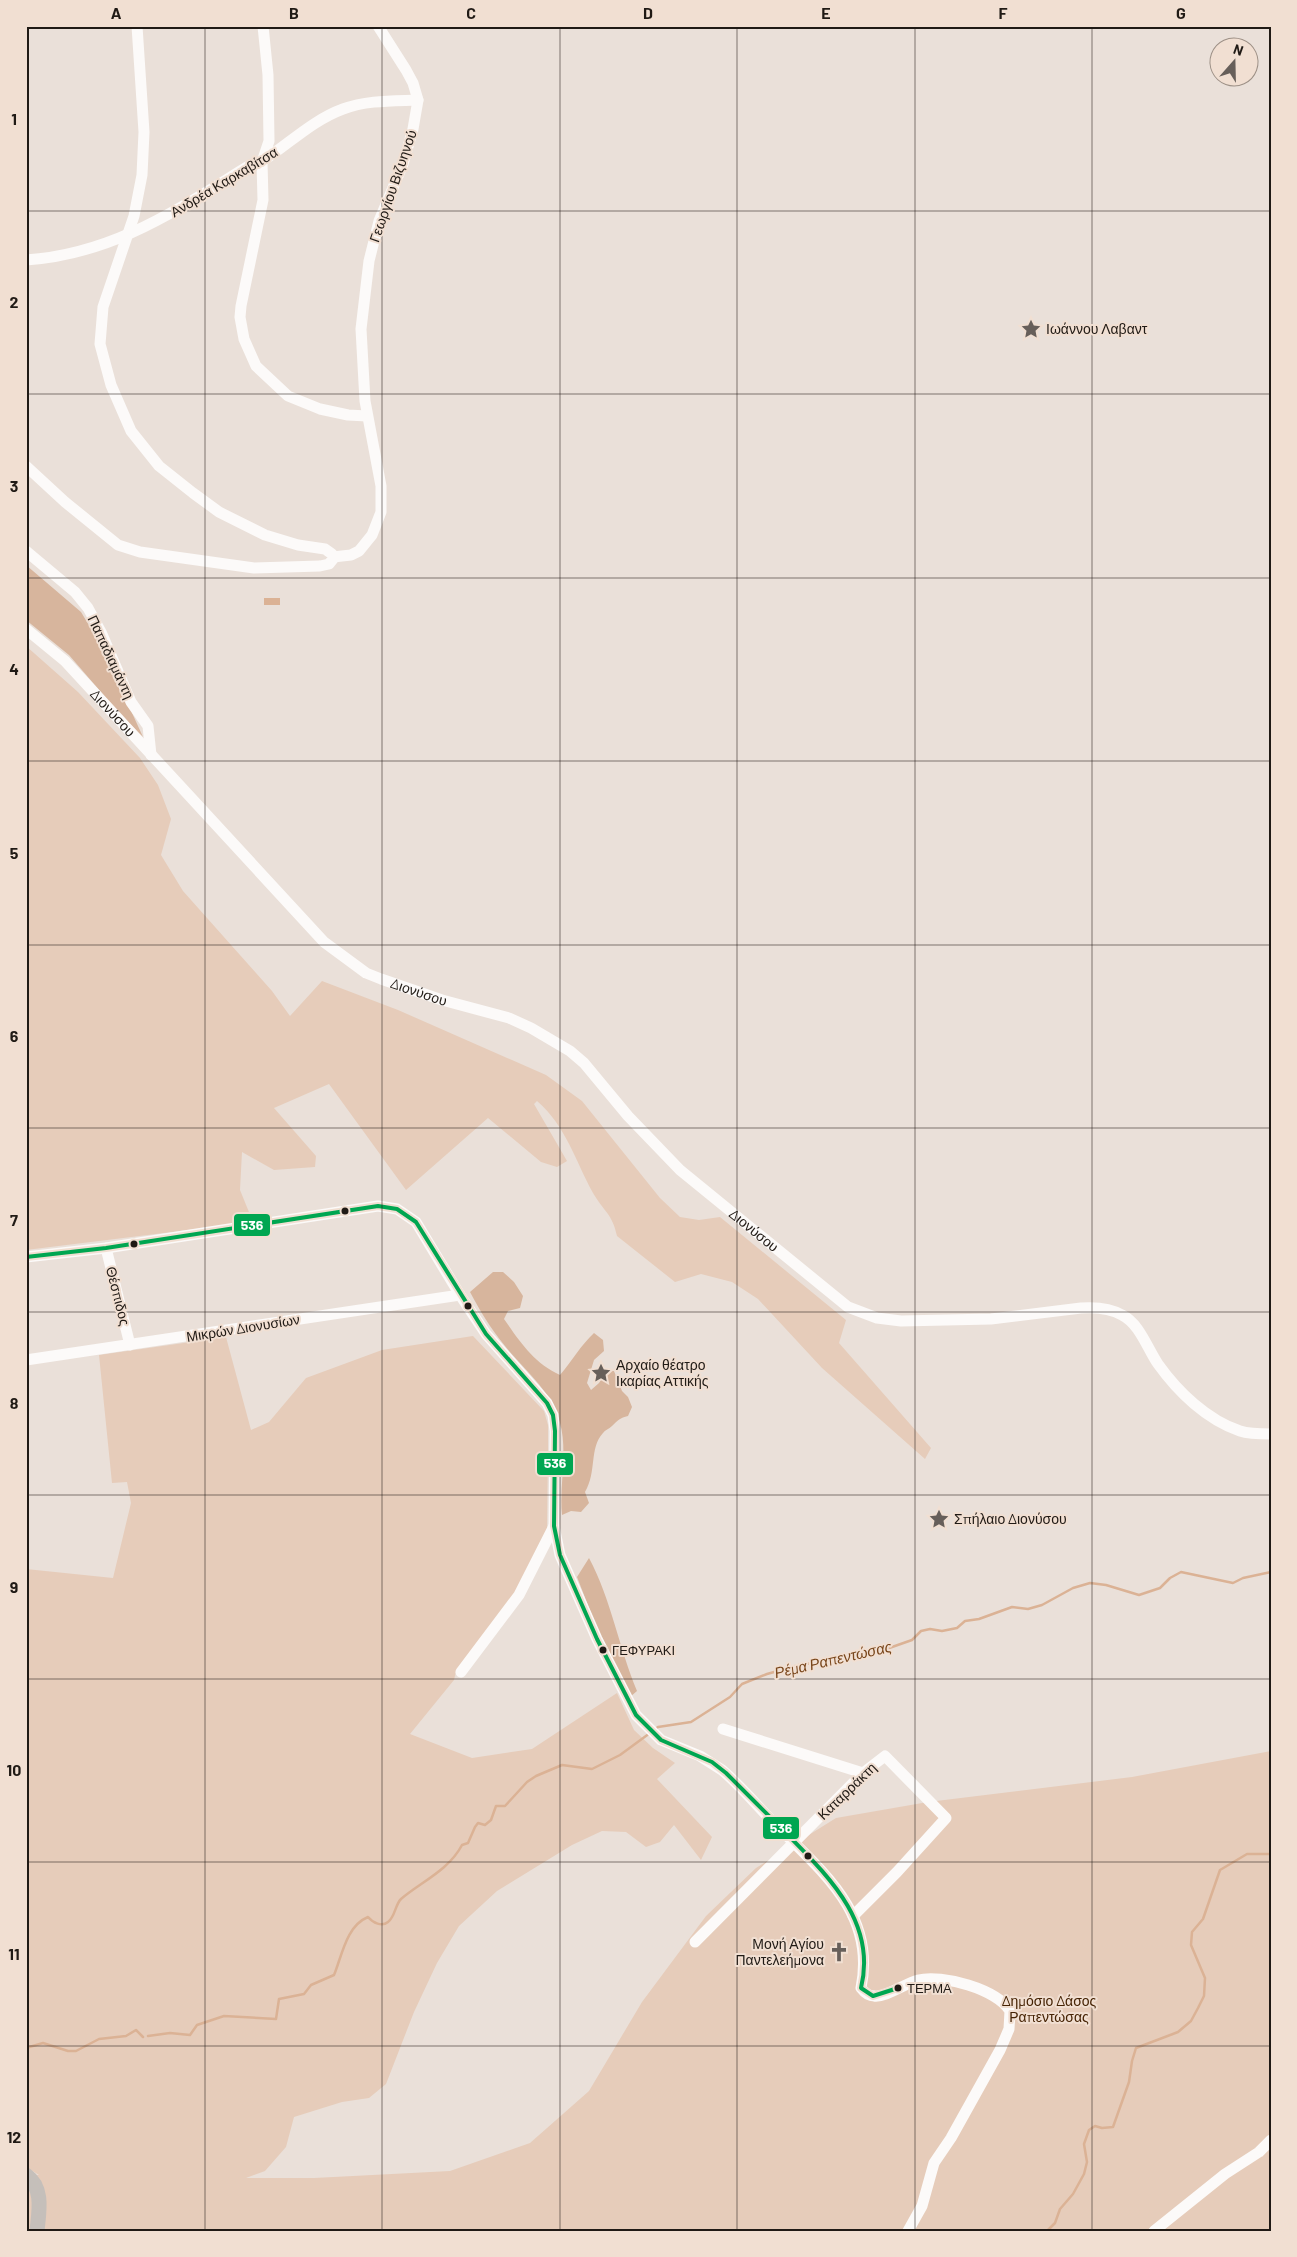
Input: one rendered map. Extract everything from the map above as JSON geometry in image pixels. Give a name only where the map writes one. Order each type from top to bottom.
[{"type":"main road","points":[[26,2175],[34,2181],[39,2195],[36,2230]]},
{"type":"street","points":[[138,26],[143,150],[139,194],[103,308],[100,344],[111,385],[131,431],[159,466],[219,512],[265,535],[298,545],[325,549],[333,557]]},
{"type":"street","points":[[262,26],[268,76],[269,141],[262,162],[264,200],[240,317],[244,339],[256,366],[288,396],[320,409],[367,416]]},
{"type":"street","name":"Γεωργίου Βιζυηνού","points":[[26,466],[64,502],[118,545],[140,552],[254,568],[320,566],[329,564],[333,557],[350,555],[359,551],[368,542],[379,520],[382,503],[381,486],[367,416],[361,329],[369,261],[379,221],[403,164],[413,129],[418,100],[413,83],[406,70],[378,26]]},
{"type":"street","name":"Ανδρέα Καρκαβίτσα","points":[[26,260],[44,259],[126,236],[156,223],[200,198],[249,166],[262,162],[316,122],[344,108],[378,101],[418,100]]},
{"type":"street","name":"Παπαδιαμάντη","points":[[26,551],[74,592],[88,608],[132,702],[148,726],[151,755]]},
{"type":"street","name":"Διονύσου","points":[[26,629],[65,661],[324,942],[360,969],[381,979],[442,1000],[509,1018],[531,1028],[570,1051],[584,1063],[628,1116],[680,1170],[848,1307],[877,1318],[901,1321],[991,1319],[1088,1308],[1114,1312],[1123,1315],[1133,1324],[1158,1364],[1182,1393],[1202,1409],[1241,1431],[1271,1434]]},
{"type":"street","points":[[26,1257],[106,1248],[383,1206],[397,1209],[416,1222],[460,1295],[496,1346],[540,1393],[550,1409],[555,1431],[554,1526],[564,1566],[597,1639],[641,1722],[661,1740],[716,1765],[830,1878],[853,1916],[860,1937],[864,1960],[865,1972],[861,1988],[869,1995],[877,1996],[917,1980],[942,1979],[982,1991],[1001,2001],[1010,2011],[1011,2021],[1000,2050],[956,2131],[934,2163],[922,2206],[908,2231]]},
{"type":"street","name":"Θέσπιδος","points":[[106,1248],[130,1345]]},
{"type":"street","name":"Μικρών Διονυσίων","points":[[26,1360],[460,1295]]},
{"type":"street","points":[[461,1672],[519,1595],[554,1526]]},
{"type":"street","points":[[723,1729],[863,1774]]},
{"type":"street","name":"Καταρράκτη","points":[[695,1942],[863,1774],[885,1756],[946,1818],[897,1872],[853,1916]]},
{"type":"street","points":[[1154,2231],[1225,2174],[1259,2152],[1271,2140]]},
{"type":"green space","points":[[26,646],[78,692],[140,758],[158,785],[171,819],[161,855],[183,891],[272,991],[290,1016],[322,981],[398,1010],[546,1075],[582,1101],[660,1198],[680,1217],[699,1220],[720,1217],[846,1320],[839,1343],[931,1448],[925,1459],[822,1368],[758,1299],[732,1282],[701,1274],[675,1282],[617,1236],[610,1217],[593,1193],[563,1132],[537,1101],[534,1104],[567,1161],[557,1167],[541,1162],[488,1118],[406,1190],[329,1084],[274,1108],[316,1156],[315,1167],[274,1170],[242,1152],[240,1190],[253,1222],[26,1250]]},
{"type":"green space","name":"Δημόσιο Δάσος Ραπεντώσας","points":[[473,1336],[544,1411],[548,1425],[547,1530],[510,1602],[456,1671],[454,1680],[410,1734],[472,1758],[532,1749],[617,1693],[634,1730],[653,1748],[675,1763],[657,1779],[712,1837],[701,1860],[674,1825],[660,1842],[646,1847],[626,1832],[602,1831],[572,1845],[497,1891],[459,1926],[437,1963],[414,2012],[386,2084],[369,2098],[342,2102],[294,2117],[286,2147],[265,2171],[246,2178],[314,2178],[450,2171],[530,2143],[589,2091],[642,2002],[706,1916],[756,1868],[836,1818],[928,1802],[1132,1777],[1271,1751],[1271,2231],[26,2231],[26,2175],[39,2175],[26,2167],[26,1569],[113,1578],[131,1503],[127,1482],[112,1483],[99,1355],[226,1337],[251,1430],[269,1422],[306,1378],[382,1350]]},
{"type":"shaded area","points":[[26,565],[81,612],[102,647],[143,737],[119,713],[69,655],[26,620]]},
{"type":"shaded area","points":[[264,598],[280,598],[280,605],[264,605]]},
{"type":"shaded area","points":[[493,1272],[503,1272],[514,1282],[523,1296],[520,1308],[508,1311],[504,1319],[535,1358],[560,1375],[594,1333],[603,1340],[604,1351],[594,1360],[587,1383],[591,1390],[599,1383],[607,1371],[614,1371],[622,1391],[628,1397],[632,1407],[628,1416],[604,1432],[599,1439],[594,1453],[589,1484],[585,1492],[589,1503],[581,1512],[571,1511],[562,1515],[562,1434],[560,1423],[551,1401],[495,1333],[470,1292]]},
{"type":"shaded area","points":[[589,1558],[603,1590],[637,1691],[630,1697],[598,1631],[577,1577]]},
{"type":"waterway","name":"Ρέμα Ραπεντώσας","points":[[654,1730],[658,1727],[691,1722],[730,1697],[742,1684],[767,1674],[799,1665],[875,1653],[912,1640],[921,1631],[930,1629],[942,1631],[957,1628],[965,1621],[979,1619],[1012,1607],[1028,1609],[1042,1605],[1073,1588],[1090,1583],[1106,1585],[1139,1595],[1160,1588],[1170,1578],[1181,1572],[1233,1583],[1243,1578],[1271,1572]]},
{"type":"waterway","name":"Ρέμα Ραπεντώσας","points":[[148,2036],[170,2033],[190,2035],[197,2025],[224,2016],[276,2019],[279,1999],[304,1994],[311,1985],[334,1975],[346,1942],[361,1921],[368,1917],[378,1924],[388,1922],[401,1899],[450,1862],[462,1845],[468,1843],[478,1823],[485,1825],[491,1820],[496,1806],[505,1806],[527,1782],[562,1765],[592,1769],[620,1755],[650,1733]]},
{"type":"waterway","name":"Ρέμα Ραπεντώσας","points":[[1047,2231],[1055,2223],[1060,2209],[1073,2194],[1084,2174],[1087,2162],[1084,2144],[1089,2130],[1095,2126],[1102,2128],[1113,2127],[1129,2082],[1136,2048],[1178,2032],[1191,2021],[1204,1996],[1205,1978],[1191,1945],[1192,1932],[1203,1919],[1220,1870],[1247,1854],[1271,1854]]},
{"type":"waterway","name":"Ρέμα Ραπεντώσας","points":[[26,2048],[43,2043],[68,2051],[76,2051],[99,2039],[126,2036],[136,2030],[143,2037]]},
{"type":"transit line","name":"536","points":[[26,1257],[106,1248],[378,1206],[397,1209],[416,1222],[486,1334],[547,1403],[553,1415],[555,1431],[554,1526],[560,1555],[597,1639],[636,1715],[661,1740],[712,1762],[726,1773],[804,1851],[833,1885],[846,1903],[856,1922],[862,1943],[864,1964],[861,1988],[873,1996],[898,1988]]},
{"type":"place","name":"Ιωάννου Λαβαντ","points":[[1031,329]]},
{"type":"place","name":"Αρχαίο θέατρο Ικαρίας Αττικής","points":[[601,1373]]},
{"type":"place","name":"Σπήλαιο Διονύσου","points":[[939,1519]]},
{"type":"place","name":"ΓΕΦΥΡΑΚΙ","points":[[603,1650]]},
{"type":"place","name":"Μονή Αγίου Παντελεήμονα","points":[[839,1952]]},
{"type":"place","name":"ΤΕΡΜΑ","points":[[898,1988]]}]
